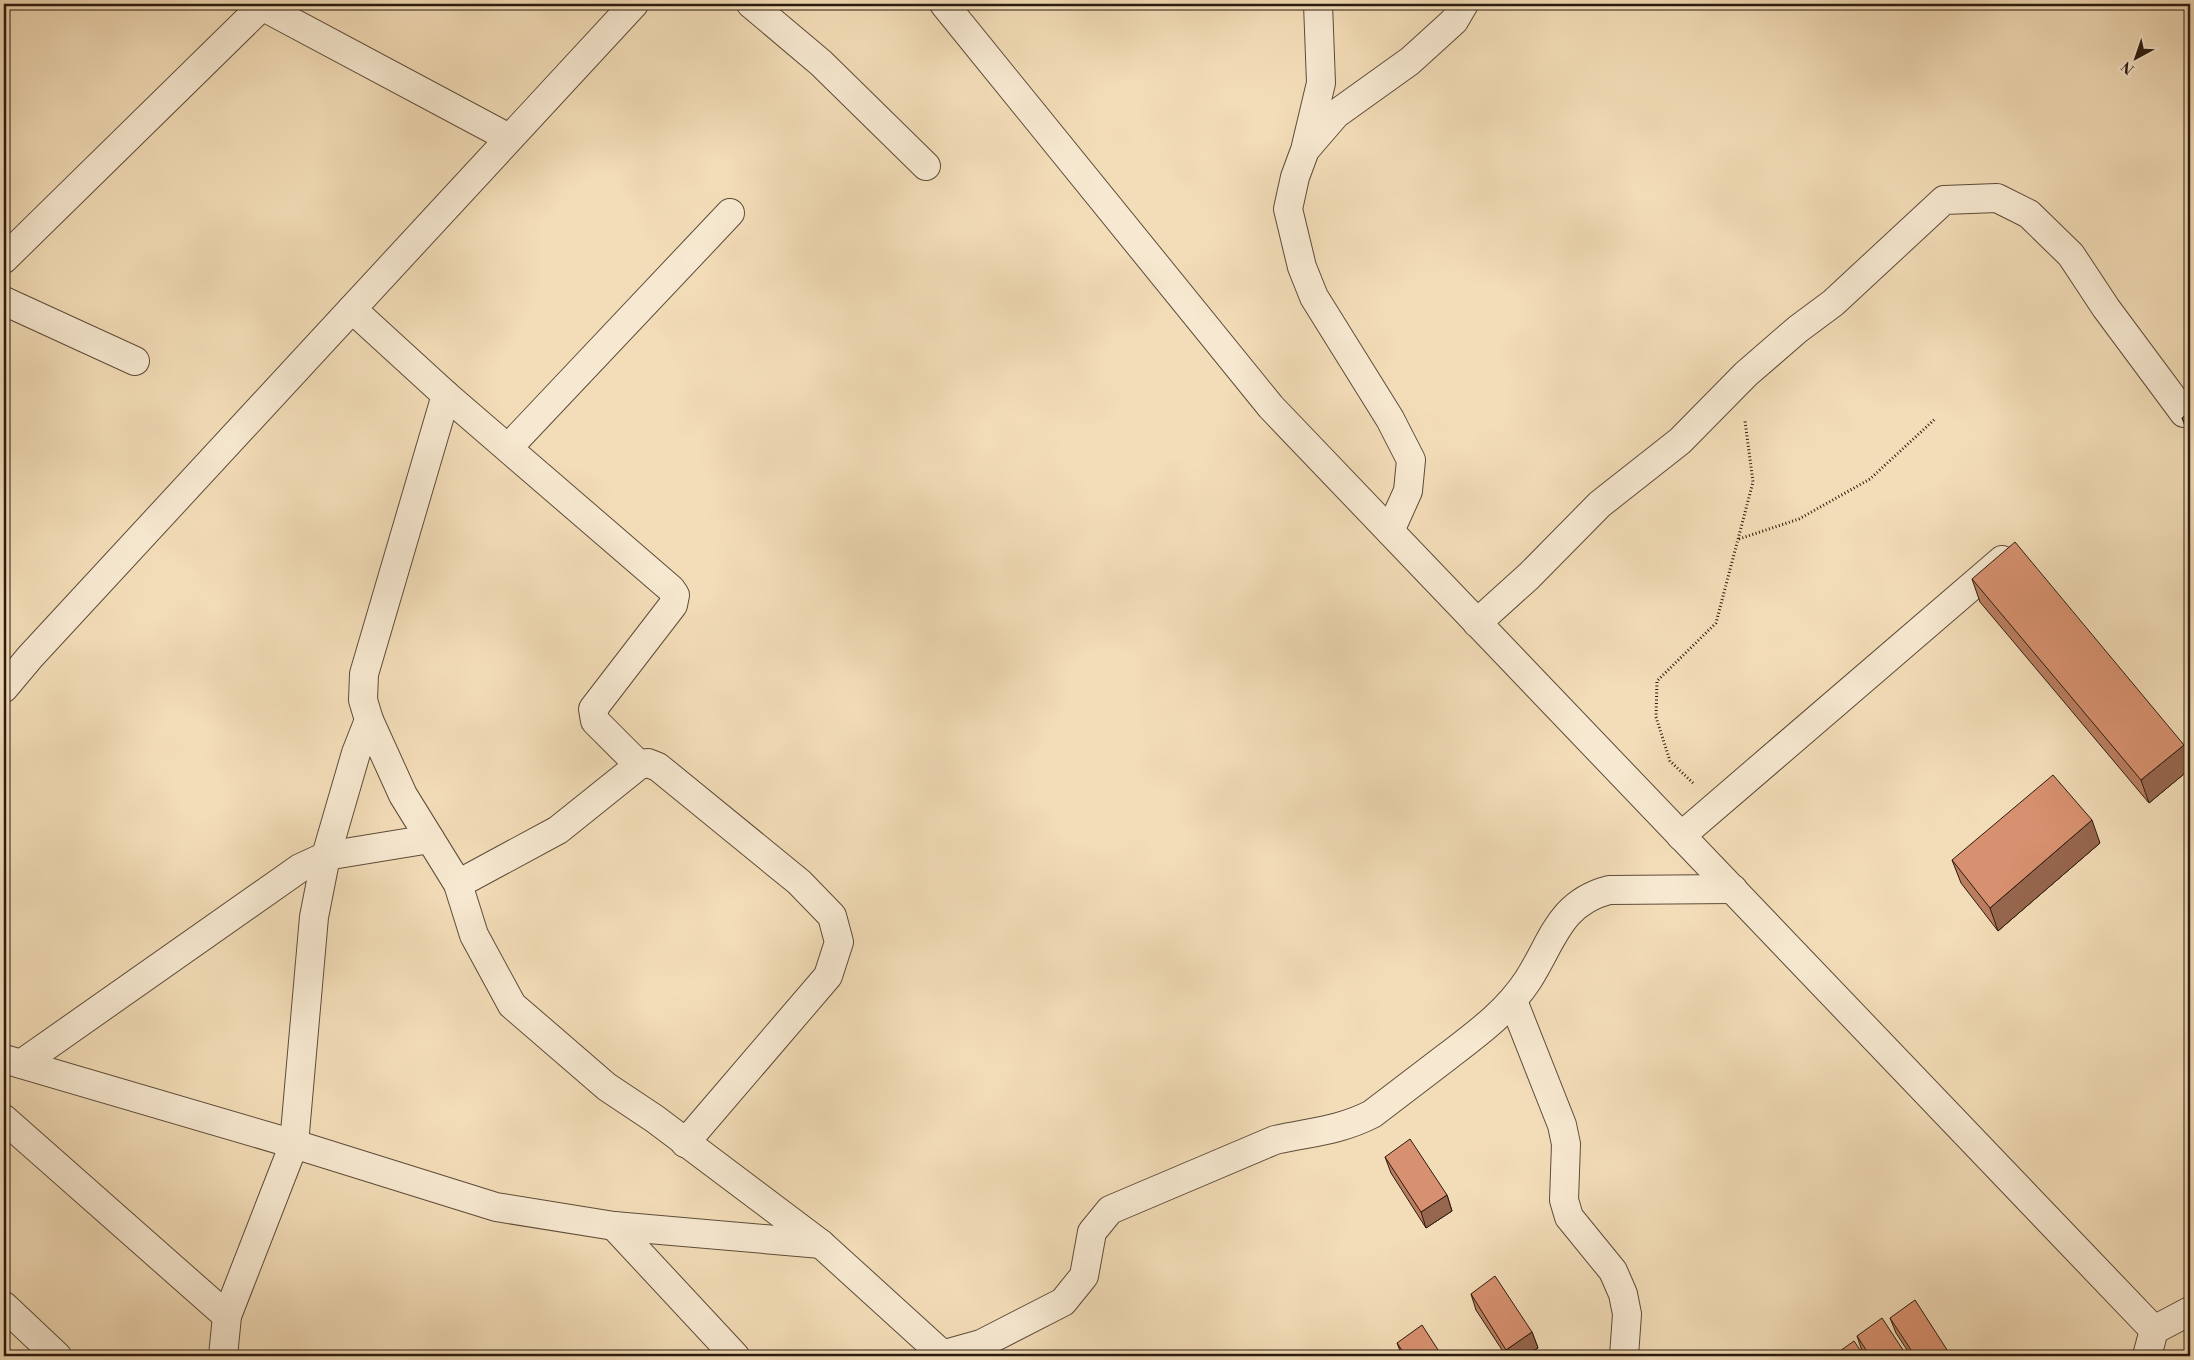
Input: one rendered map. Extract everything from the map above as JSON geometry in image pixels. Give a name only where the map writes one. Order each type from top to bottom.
[{"type":"street","points":[[4,688],[634,4]]},
{"type":"street","points":[[751,4],[834,76],[926,166]]},
{"type":"street","points":[[944,4],[1271,407],[2154,1330]]},
{"type":"street","points":[[1318,4],[1321,83],[1288,209],[1302,267],[1314,297],[1390,419],[1411,460],[1408,491],[1390,531]]},
{"type":"street","points":[[1305,150],[1336,114],[1410,61],[1454,20],[1464,4]]},
{"type":"street","points":[[4,259],[260,5],[509,138]]},
{"type":"street","points":[[1477,623],[1529,576],[1600,504],[1680,441],[1737,384],[1798,329],[1832,303],[1944,200],[1997,198],[2029,214],[2071,255],[2106,308],[2184,413],[2190,408]]},
{"type":"street","points":[[508,448],[730,213]]},
{"type":"street","points":[[4,301],[135,362]]},
{"type":"street","points":[[352,309],[446,395],[664,582],[675,595],[673,604],[593,709],[595,721],[639,765]]},
{"type":"street","points":[[446,395],[364,674],[363,700],[369,720],[403,795],[458,884],[474,935],[512,1005],[607,1087],[655,1119],[821,1244],[940,1355],[981,1344],[1063,1302],[1084,1276],[1092,1232],[1110,1210],[1275,1140],[1303,1133],[1333,1130],[1359,1121],[1372,1114],[1492,1023],[1513,1001],[1528,980],[1554,932],[1576,904],[1592,895],[1609,890],[1733,889]]},
{"type":"street","points":[[1681,836],[2016,548]]},
{"type":"street","points":[[223,1356],[227,1316],[294,1144],[314,917],[326,856],[356,752],[369,720]]},
{"type":"street","points":[[458,884],[558,830],[639,765],[648,763],[658,767],[799,882],[832,916],[839,942],[828,976],[685,1143]]},
{"type":"street","points":[[12,1061],[300,868],[326,856],[430,839]]},
{"type":"street","points":[[1513,1001],[1562,1125],[1566,1144],[1564,1200],[1570,1217],[1613,1271],[1623,1294],[1627,1314],[1624,1356]]},
{"type":"street","points":[[12,1061],[294,1144],[496,1207],[614,1226],[821,1244]]},
{"type":"street","points":[[4,1119],[227,1316]]},
{"type":"street","points":[[614,1226],[735,1356]]},
{"type":"street","points":[[4,1306],[57,1356]]},
{"type":"street","points":[[2147,1356],[2154,1330],[2190,1311]]},
{"type":"path","points":[[1697,786],[1670,761],[1656,717],[1657,681],[1716,623],[1739,539],[1753,482],[1748,440],[1737,384]]},
{"type":"path","points":[[1739,539],[1799,519],[1870,478],[1935,418]]},
{"type":"building","points":[[2190,412],[2190,430],[2182,418]]},
{"type":"building","points":[[2015,542],[2184,745],[2141,780],[1972,579]]},
{"type":"building","points":[[2053,775],[2092,820],[1990,908],[1952,860]]},
{"type":"building","points":[[1410,1139],[1447,1195],[1421,1212],[1385,1157]]},
{"type":"building","points":[[1495,1276],[1532,1332],[1506,1350],[1471,1294]]},
{"type":"building","points":[[1915,1300],[1951,1356],[1915,1356],[1890,1318]]},
{"type":"building","points":[[1882,1318],[1907,1356],[1870,1356],[1857,1336]]},
{"type":"building","points":[[1422,1325],[1442,1356],[1406,1356],[1397,1343]]},
{"type":"building","points":[[1854,1341],[1864,1356],[1833,1356]]}]
